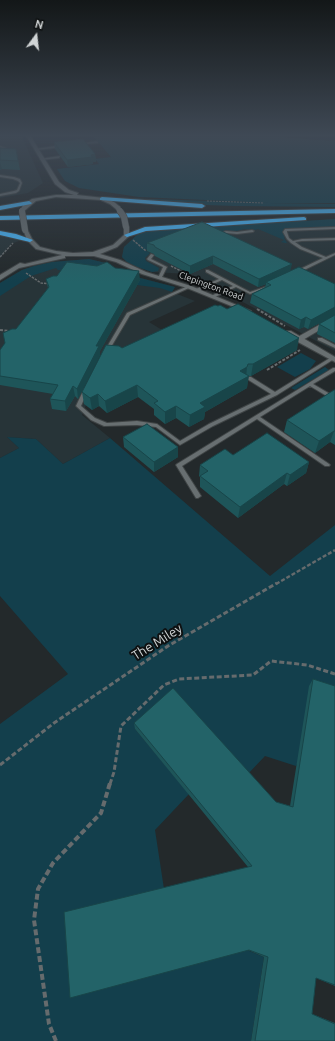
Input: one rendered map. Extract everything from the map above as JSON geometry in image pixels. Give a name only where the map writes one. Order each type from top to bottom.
[{"type":"highway","points":[[102,199],[234,207],[335,209]]},
{"type":"highway","points":[[0,208],[29,203]]},
{"type":"highway","points":[[0,218],[335,209]]},
{"type":"highway","points":[[0,222],[335,215]]},
{"type":"highway","points":[[127,235],[145,229],[335,218]]},
{"type":"highway","points":[[0,233],[14,235],[30,240]]},
{"type":"main road","points":[[42,198],[54,188],[80,196]]},
{"type":"main road","points":[[0,278],[38,254],[94,254],[115,246],[127,235],[124,217],[118,208],[112,203],[102,199],[80,196],[56,196],[42,198],[29,203],[22,210],[25,230],[30,240],[38,248],[38,254]]},
{"type":"main road","points":[[115,246],[118,261]]},
{"type":"main road","name":"Clepington Road","points":[[94,254],[118,261],[130,268],[214,296],[254,314]]},
{"type":"main road","points":[[17,267],[39,261],[73,255]]},
{"type":"main road","points":[[298,339],[335,318]]},
{"type":"main road","points":[[280,329],[333,360]]},
{"type":"lane","points":[[0,195],[16,192],[19,186]]},
{"type":"lane","points":[[325,258],[301,248],[288,238],[285,232],[286,230],[335,228]]},
{"type":"lane","points":[[224,238],[217,235],[226,232],[237,233],[252,231]]},
{"type":"lane","points":[[292,242],[302,240],[335,239]]},
{"type":"lane","points":[[294,273],[335,254]]},
{"type":"lane","points":[[152,255],[149,259],[165,267],[160,278]]},
{"type":"lane","points":[[289,269],[294,273],[303,275]]},
{"type":"lane","points":[[207,271],[250,294],[268,287]]},
{"type":"lane","points":[[197,290],[222,279]]},
{"type":"lane","points":[[214,296],[236,286]]},
{"type":"lane","points":[[102,359],[128,314],[189,287]]},
{"type":"lane","points":[[320,339],[335,347]]},
{"type":"lane","points":[[90,383],[78,406],[93,419],[106,426],[137,423],[157,426],[180,443],[211,425],[275,394],[333,360]]},
{"type":"lane","points":[[198,496],[179,466],[335,369]]},
{"type":"lane","points":[[249,378],[275,394]]},
{"type":"lane","points":[[311,385],[335,399]]},
{"type":"lane","points":[[258,418],[327,465]]},
{"type":"path","points":[[201,201],[270,203]]},
{"type":"path","points":[[0,257],[11,244],[15,242]]},
{"type":"path","points":[[17,267],[41,283],[54,284]]},
{"type":"path","points":[[0,330],[12,332]]},
{"type":"path","points":[[267,370],[300,350]]},
{"type":"path","name":"The Miley","points":[[0,765],[54,724],[168,646],[335,550]]},
{"type":"path","points":[[56,1041],[49,1024],[34,920],[38,889],[52,863],[101,813],[114,772],[121,726],[164,685],[179,679],[254,675],[271,660],[307,664],[335,674]]},
{"type":"shaded area","points":[[0,186],[39,186],[28,193],[0,198]]},
{"type":"shaded area","points":[[74,186],[335,186],[335,203],[270,203],[139,197],[79,188]]},
{"type":"shaded area","points":[[121,198],[335,204],[335,207],[178,204]]},
{"type":"shaded area","points":[[335,219],[335,351],[190,274],[152,272],[127,262],[122,257],[124,247],[138,234]]},
{"type":"shaded area","points":[[335,219],[335,227],[283,229],[284,238],[287,243],[281,242],[284,240],[258,229],[222,231],[218,229],[207,233],[199,231],[145,250],[150,253],[145,258],[146,261],[159,268],[158,271],[152,272],[137,267],[127,262],[122,257],[124,247],[138,234],[145,231]]},
{"type":"shaded area","points":[[0,234],[15,238],[19,241],[11,244],[0,257]]},
{"type":"shaded area","points":[[89,259],[106,263],[125,274],[175,287],[172,292],[195,301],[149,322],[172,336],[86,405],[82,415],[110,438],[63,464],[36,439],[7,437],[19,448],[0,458],[0,283],[22,270],[34,266],[52,262]]},
{"type":"shaded area","points":[[89,259],[106,263],[125,274],[175,287],[172,292],[160,288],[137,285],[139,280],[58,270],[56,268],[31,276],[0,296],[0,283],[22,270],[52,262]]},
{"type":"shaded area","points":[[301,353],[316,361],[310,369],[295,377],[277,367]]},
{"type":"shaded area","points":[[325,367],[329,370],[295,390],[291,388]]},
{"type":"shaded area","points":[[7,437],[36,439],[63,464],[110,438],[270,576],[335,525],[335,694],[296,766],[265,756],[246,776],[135,729],[189,794],[155,830],[164,889],[247,950],[264,957],[251,1041],[0,1041],[0,724],[68,674],[0,596],[0,458],[19,448]]},
{"type":"building","points":[[202,222],[292,264],[259,279],[213,256],[190,266],[155,247],[154,245],[147,243]]},
{"type":"building","points":[[67,262],[97,266],[107,262],[115,268],[139,271],[96,346],[99,346],[77,389],[73,386],[65,401],[50,399],[58,385],[0,376],[0,350],[5,343],[3,333],[16,329],[49,287],[46,279],[57,276]]},
{"type":"building","points":[[299,267],[335,284],[335,307],[311,320],[306,317],[301,320],[252,294],[271,285],[266,282]]},
{"type":"building","points":[[238,304],[299,338],[253,364],[248,364],[247,367],[240,371],[249,376],[200,403],[205,407],[190,415],[176,406],[165,412],[154,403],[158,401],[137,385],[105,401],[98,394],[90,398],[82,392],[106,345],[119,346],[122,348],[215,305],[220,305],[227,309]]},
{"type":"building","points":[[335,315],[335,333],[319,324]]},
{"type":"building","points":[[334,390],[335,431],[319,441],[287,420]]},
{"type":"building","points":[[147,424],[178,447],[154,462],[123,437]]},
{"type":"building","points":[[267,433],[309,462],[290,475],[287,473],[240,507],[200,476],[208,471],[200,465],[225,449],[233,455]]},
{"type":"building","points":[[313,679],[335,686],[335,985],[316,978],[312,1014],[335,1024],[335,1041],[255,1041],[268,957],[249,950],[70,998],[64,912],[252,866],[134,723],[173,688],[276,802],[293,807]]}]
